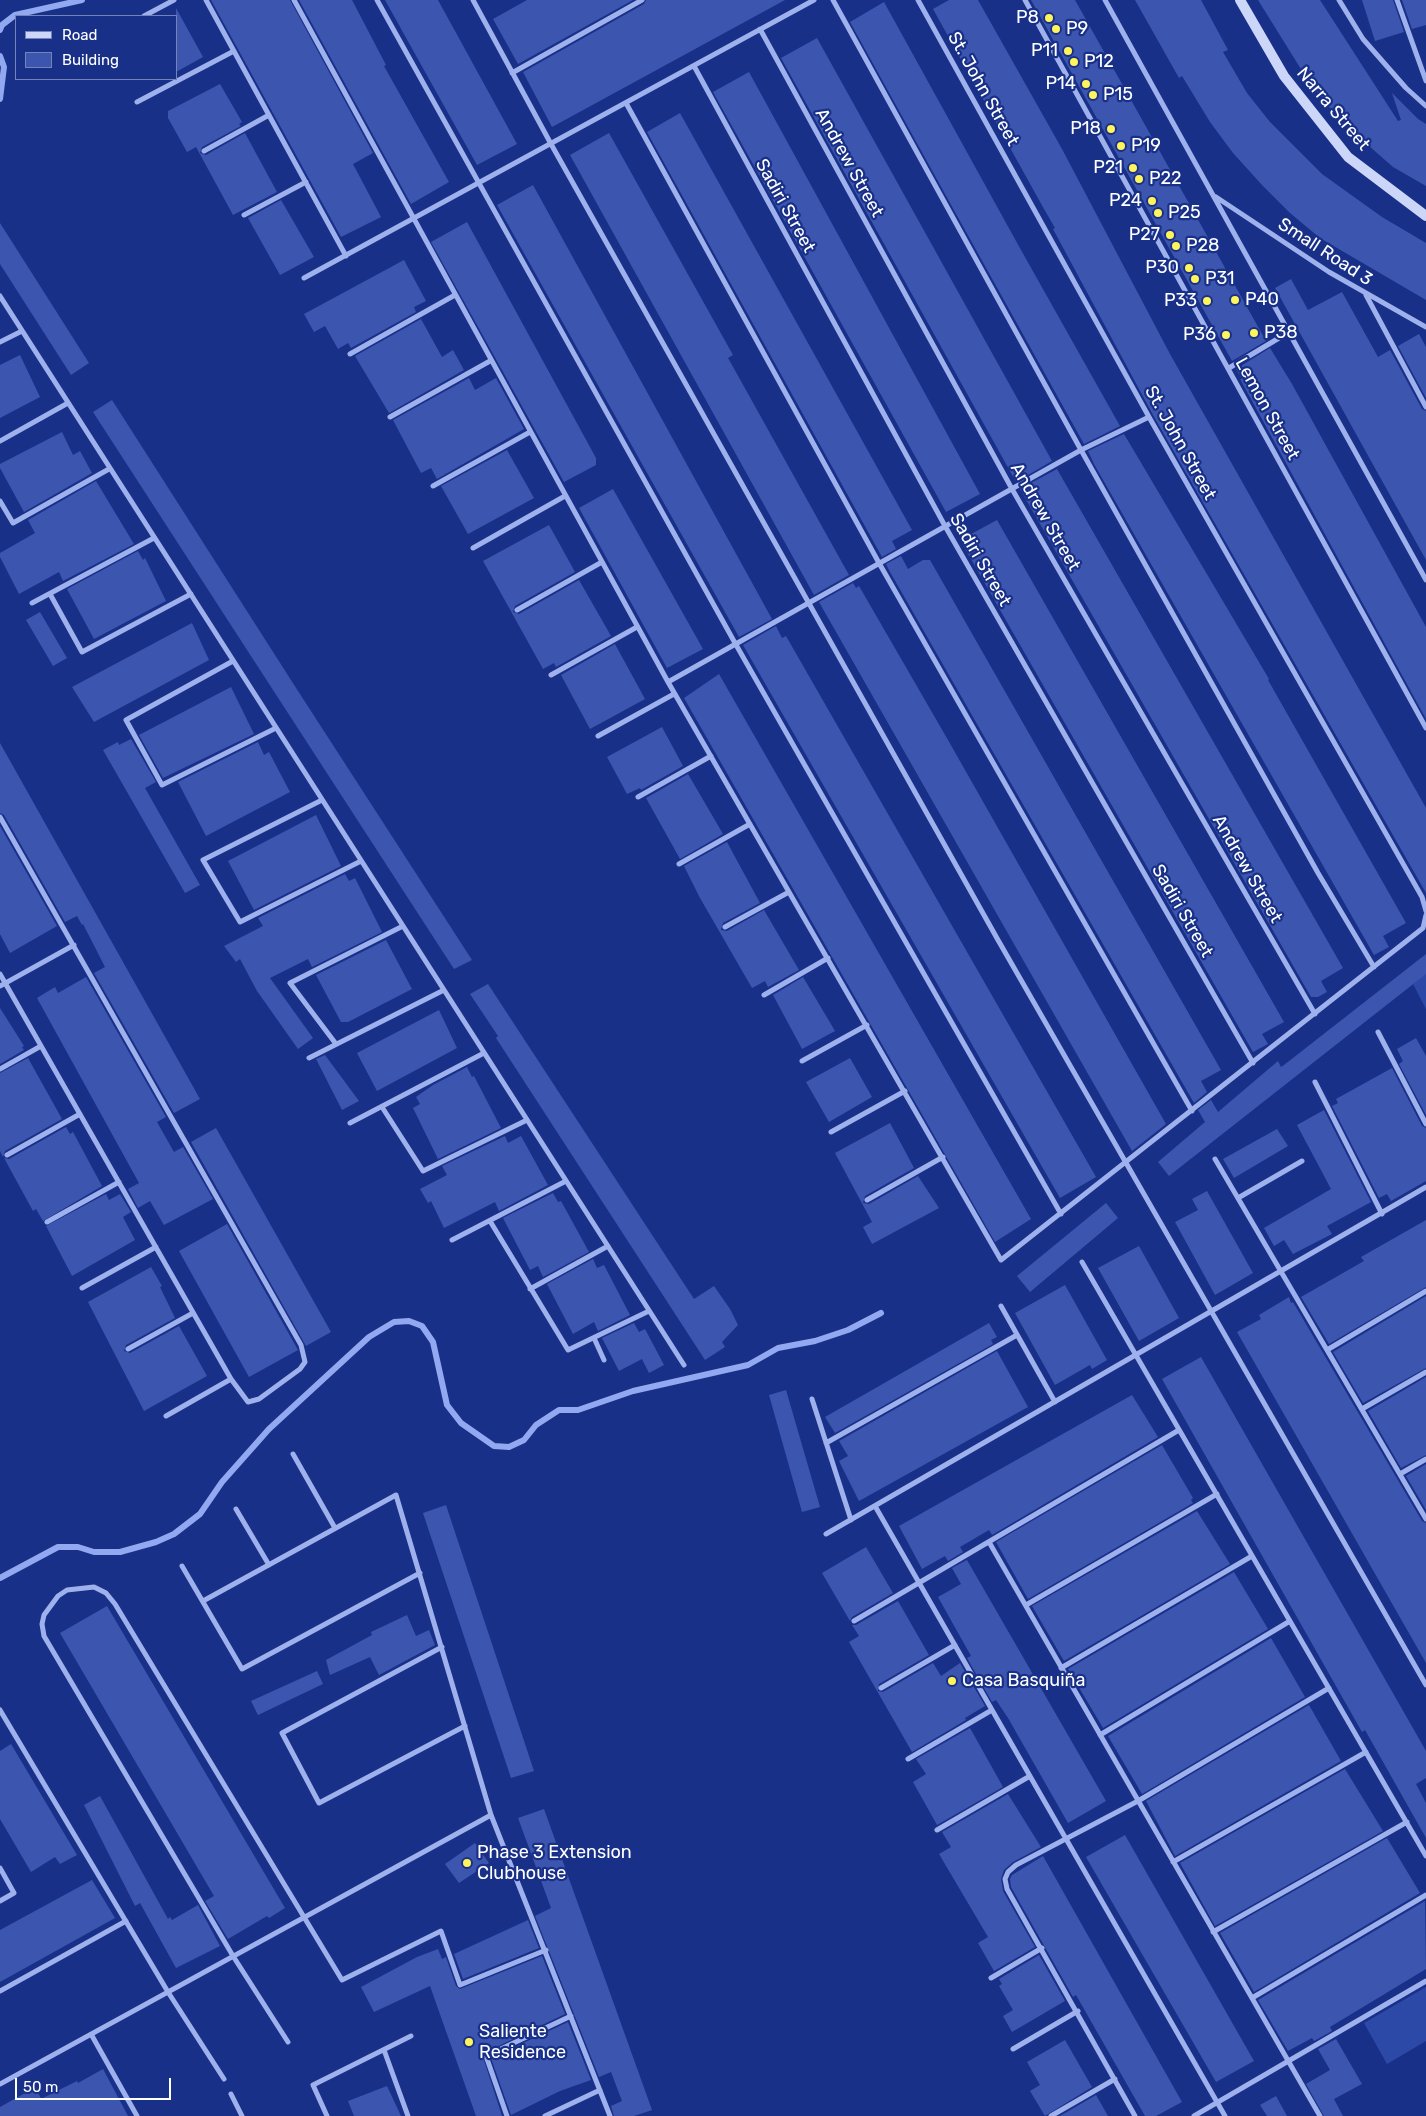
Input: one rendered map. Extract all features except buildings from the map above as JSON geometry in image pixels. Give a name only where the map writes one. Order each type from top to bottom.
[{"type":"street","points":[[146,15],[174,0]]},
{"type":"street","points":[[206,0],[346,256]]},
{"type":"street","points":[[294,0],[454,296],[674,694],[1001,1260],[1062,1214],[1423,928],[1426,915]]},
{"type":"street","points":[[377,0],[735,643],[1062,1214]]},
{"type":"street","points":[[474,0],[551,144],[808,602],[1126,1163],[1426,1685]]},
{"type":"street","points":[[512,73],[642,0]]},
{"type":"street","points":[[304,278],[814,0]]},
{"type":"street","points":[[834,0],[1081,450],[1318,873],[1374,967]]},
{"type":"street","name":"St. John Street","points":[[918,0],[1149,417],[1422,897],[1426,911]]},
{"type":"street","name":"Lemon Street","points":[[1025,0],[1426,728]]},
{"type":"street","points":[[1105,0],[1426,580]]},
{"type":"street","name":"Narra Street","points":[[1240,0],[1284,76],[1348,157],[1426,216]]},
{"type":"street","points":[[1339,0],[1363,39],[1406,88],[1426,106]]},
{"type":"street","points":[[1397,0],[1426,81]]},
{"type":"street","name":"Andrew Street","points":[[760,29],[1012,489],[1315,1014]]},
{"type":"street","points":[[137,102],[234,51]]},
{"type":"street","name":"Sadiri Street","points":[[694,66],[945,526],[1253,1063]]},
{"type":"street","points":[[626,103],[879,562],[1192,1111]]},
{"type":"street","points":[[204,151],[269,115]]},
{"type":"street","points":[[244,215],[306,182]]},
{"type":"street","name":"Small Road 3","points":[[1213,195],[1366,294],[1426,326]]},
{"type":"street","points":[[1366,294],[1426,407]]},
{"type":"street","points":[[0,296],[109,469],[684,1364]]},
{"type":"street","points":[[350,354],[454,296]]},
{"type":"street","points":[[0,342],[22,331]]},
{"type":"street","points":[[1229,368],[1289,332]]},
{"type":"street","points":[[390,417],[490,361]]},
{"type":"street","points":[[0,441],[68,403]]},
{"type":"street","points":[[668,682],[1081,450],[1149,417]]},
{"type":"street","points":[[433,486],[530,432]]},
{"type":"street","points":[[0,501],[12,523],[109,469]]},
{"type":"street","points":[[473,548],[565,496]]},
{"type":"street","points":[[32,603],[154,538]]},
{"type":"street","points":[[517,610],[602,562]]},
{"type":"street","points":[[50,594],[82,652],[191,594]]},
{"type":"street","points":[[551,675],[637,628]]},
{"type":"street","points":[[233,661],[126,720],[162,785],[276,728]]},
{"type":"street","points":[[598,736],[674,694]]},
{"type":"street","points":[[638,797],[711,756]]},
{"type":"street","points":[[322,800],[203,860],[240,922],[361,861]]},
{"type":"street","points":[[0,817],[304,1352],[304,1362],[300,1368],[252,1402],[242,1396],[231,1379],[41,1046],[3,985],[0,974]]},
{"type":"street","points":[[680,864],[750,824]]},
{"type":"street","points":[[725,927],[789,892]]},
{"type":"street","points":[[336,1044],[290,983],[403,926]]},
{"type":"street","points":[[3,985],[74,945]]},
{"type":"street","points":[[764,994],[828,958]]},
{"type":"street","points":[[309,1058],[444,990]]},
{"type":"street","points":[[802,1061],[866,1025]]},
{"type":"street","points":[[1378,1032],[1426,1124]]},
{"type":"street","points":[[0,1070],[41,1046]]},
{"type":"street","points":[[350,1123],[484,1053]]},
{"type":"street","points":[[1315,1082],[1382,1214]]},
{"type":"street","points":[[831,1132],[905,1091]]},
{"type":"street","points":[[382,1107],[423,1171],[527,1120]]},
{"type":"street","points":[[7,1155],[80,1114]]},
{"type":"street","points":[[867,1200],[943,1157]]},
{"type":"street","points":[[1215,1159],[1426,1520]]},
{"type":"street","points":[[1238,1198],[1302,1161]]},
{"type":"street","points":[[452,1240],[566,1181]]},
{"type":"street","points":[[47,1222],[119,1182]]},
{"type":"street","points":[[826,1534],[1382,1214],[1426,1186]]},
{"type":"street","points":[[490,1221],[568,1350],[649,1311]]},
{"type":"street","points":[[530,1289],[608,1246]]},
{"type":"street","points":[[82,1288],[156,1247]]},
{"type":"street","points":[[1082,1262],[1426,1856]]},
{"type":"street","points":[[1327,1350],[1426,1291]]},
{"type":"street","points":[[1001,1306],[1055,1402]]},
{"type":"street","points":[[128,1349],[193,1313]]},
{"type":"street","points":[[826,1443],[1017,1335]]},
{"type":"street","points":[[594,1338],[604,1360]]},
{"type":"street","points":[[1362,1409],[1426,1372]]},
{"type":"street","points":[[166,1416],[231,1379]]},
{"type":"street","points":[[812,1399],[851,1520]]},
{"type":"street","points":[[854,1621],[1179,1430]]},
{"type":"street","points":[[292,1454],[335,1528]]},
{"type":"street","points":[[1400,1474],[1426,1458]]},
{"type":"street","points":[[1026,1606],[1217,1494]]},
{"type":"street","points":[[203,1601],[396,1495],[491,1815],[546,1950],[610,2116]]},
{"type":"street","points":[[875,1506],[1225,2116]]},
{"type":"street","points":[[236,1509],[269,1565]]},
{"type":"street","points":[[989,1542],[1320,2116]]},
{"type":"street","points":[[1060,1668],[1252,1556]]},
{"type":"street","points":[[182,1566],[242,1668],[420,1573]]},
{"type":"street","points":[[288,2042],[234,1956],[44,1636],[44,1615],[58,1596],[67,1590],[94,1587],[106,1593],[115,1604],[342,1980],[441,1931],[460,1985],[546,1950]]},
{"type":"street","points":[[1100,1735],[1290,1622]]},
{"type":"street","points":[[881,1688],[955,1645]]},
{"type":"street","points":[[442,1647],[282,1733],[319,1803],[465,1726]]},
{"type":"street","points":[[1136,2116],[1007,1889],[1004,1879],[1008,1872],[1016,1865],[1138,1801],[1329,1688]]},
{"type":"street","points":[[0,1710],[3,1721],[168,1992],[224,2080]]},
{"type":"street","points":[[908,1759],[992,1710]]},
{"type":"street","points":[[1173,1862],[1366,1752]]},
{"type":"street","points":[[937,1830],[1030,1776]]},
{"type":"street","points":[[0,2084],[491,1815]]},
{"type":"street","points":[[1213,1932],[1407,1822]]},
{"type":"street","points":[[0,1868],[14,1893],[0,1901]]},
{"type":"street","points":[[1252,1998],[1426,1895]]},
{"type":"street","points":[[0,1991],[126,1921]]},
{"type":"street","points":[[991,1978],[1042,1948]]},
{"type":"street","points":[[1194,2116],[1426,1981]]},
{"type":"street","points":[[1013,2049],[1078,2011]]},
{"type":"street","points":[[507,2116],[486,2056],[571,2016]]},
{"type":"street","points":[[91,2034],[137,2116]]},
{"type":"street","points":[[327,2116],[313,2085],[412,2036]]},
{"type":"street","points":[[384,2050],[408,2116]]},
{"type":"street","points":[[1051,2116],[1115,2079]]},
{"type":"street","points":[[545,2116],[600,2090]]},
{"type":"street","points":[[231,2094],[242,2116]]},
{"type":"shaded area","points":[[1426,973],[1426,1009],[1413,984]]},
{"type":"shaded area","points":[[1426,1987],[1426,2041],[1387,2064],[1364,2023]]},
{"type":"waterway","points":[[0,30],[2,25],[15,15],[82,0]]},
{"type":"waterway","points":[[0,56],[4,67],[0,99]]},
{"type":"waterway","points":[[0,1578],[58,1547],[78,1547],[94,1552],[120,1552],[156,1542],[174,1534],[200,1514],[222,1482],[269,1429],[369,1337],[394,1322],[409,1321],[422,1326],[433,1342],[447,1405],[461,1423],[494,1446],[509,1447],[524,1440],[536,1425],[559,1410],[578,1410],[633,1391],[748,1365],[778,1348],[815,1341],[848,1330],[881,1313]]},
{"type":"place","name":"P8","points":[[1049,18]]},
{"type":"place","name":"P9","points":[[1056,29]]},
{"type":"place","name":"P11","points":[[1068,51]]},
{"type":"place","name":"P12","points":[[1074,62]]},
{"type":"place","name":"P14","points":[[1086,84]]},
{"type":"place","name":"P15","points":[[1093,95]]},
{"type":"place","name":"P18","points":[[1111,129]]},
{"type":"place","name":"P19","points":[[1121,146]]},
{"type":"place","name":"P21","points":[[1133,168]]},
{"type":"place","name":"P22","points":[[1139,179]]},
{"type":"place","name":"P24","points":[[1152,201]]},
{"type":"place","name":"P25","points":[[1158,213]]},
{"type":"place","name":"P27","points":[[1170,235]]},
{"type":"place","name":"P28","points":[[1176,246]]},
{"type":"place","name":"P30","points":[[1189,268]]},
{"type":"place","name":"P31","points":[[1195,279]]},
{"type":"place","name":"P40","points":[[1235,300]]},
{"type":"place","name":"P33","points":[[1207,301]]},
{"type":"place","name":"P38","points":[[1254,333]]},
{"type":"place","name":"P36","points":[[1226,335]]},
{"type":"place","name":"Casa Basquiña","points":[[952,1681]]},
{"type":"place","name":"Phase 3 Extension Clubhouse","points":[[467,1863]]},
{"type":"place","name":"Saliente Residence","points":[[469,2042]]}]
